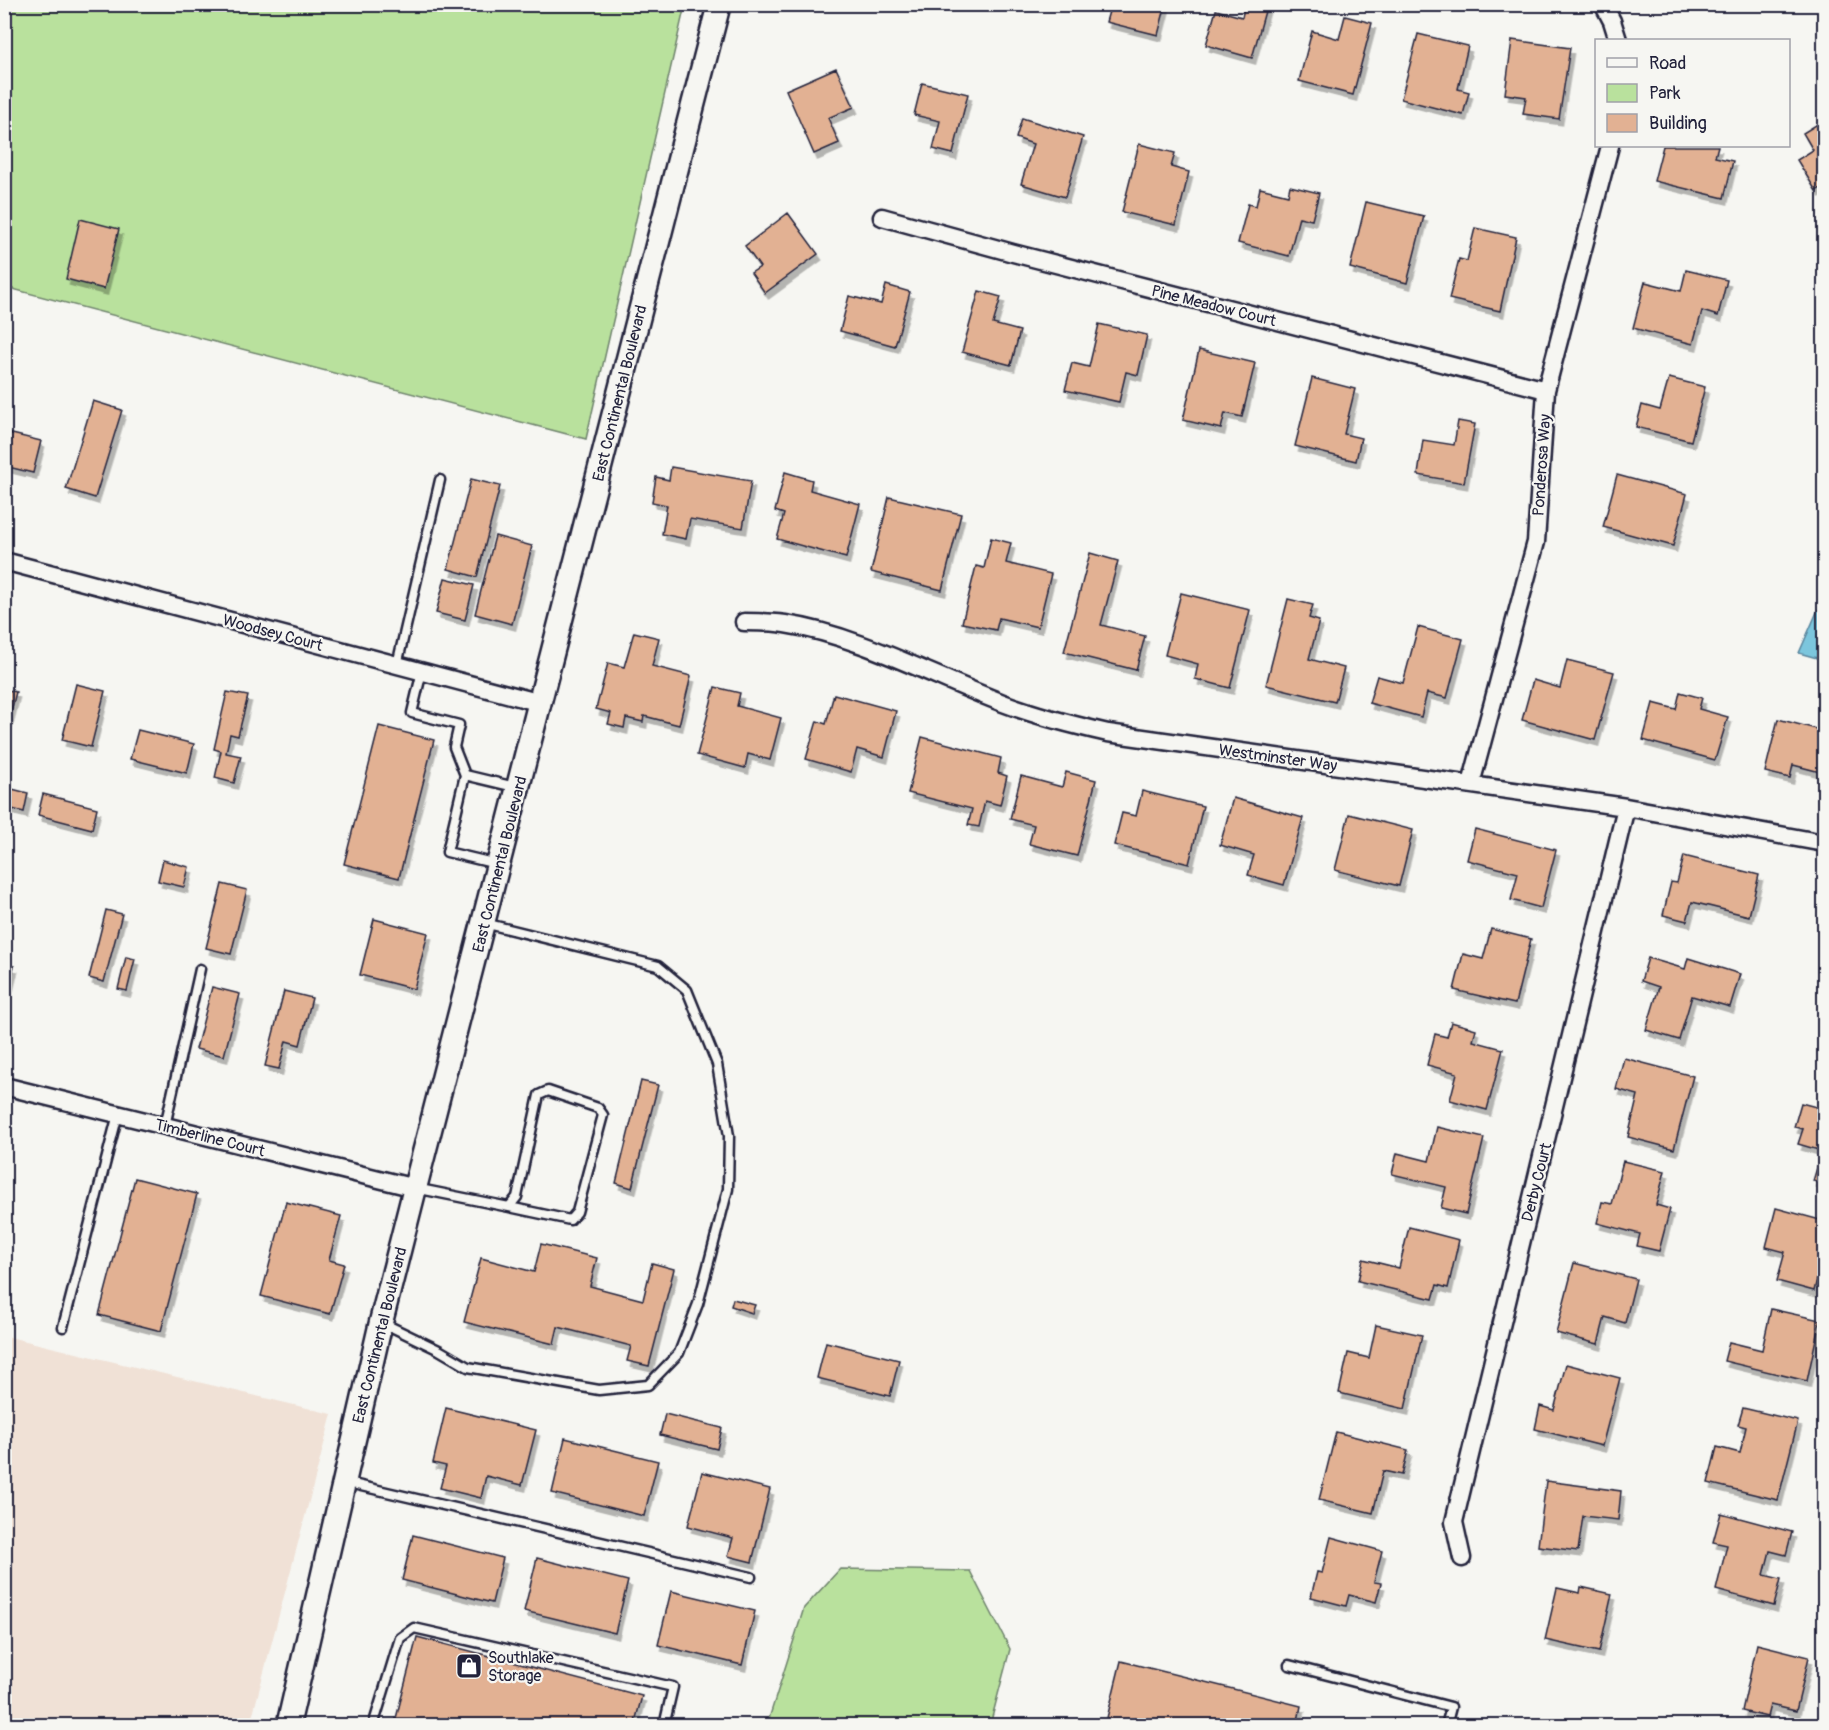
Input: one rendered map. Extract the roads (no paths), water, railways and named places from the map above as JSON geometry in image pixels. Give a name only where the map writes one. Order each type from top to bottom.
[{"type":"main road","name":"East Continental Boulevard","points":[[288,1725],[381,1322],[718,4]]},
{"type":"street","points":[[1604,4],[1618,39]]},
{"type":"street","name":"Ponderosa Way","points":[[1470,784],[1536,542],[1546,390],[1610,147]]},
{"type":"street","name":"Pine Meadow Court","points":[[882,217],[1013,253],[1546,390]]},
{"type":"street","name":"Woodsey Court","points":[[4,561],[540,703]]},
{"type":"street","name":"Westminster Way","points":[[744,622],[784,624],[824,633],[876,651],[1005,704],[1062,722],[1108,733],[1626,807],[1824,843]]},
{"type":"street","name":"Derby Court","points":[[1462,1558],[1454,1522],[1626,807]]},
{"type":"street","name":"Timberline Court","points":[[4,1086],[415,1188]]},
{"type":"lane","points":[[397,665],[440,480]]},
{"type":"lane","points":[[422,671],[412,713],[459,725],[454,747],[465,775],[447,852],[499,865]]},
{"type":"lane","points":[[465,775],[519,788]]},
{"type":"lane","points":[[381,1322],[468,1367],[599,1390],[648,1385],[679,1353],[698,1304],[714,1249],[728,1189],[729,1136],[717,1064],[687,990],[658,966],[484,923]]},
{"type":"lane","points":[[165,1126],[200,969]]},
{"type":"lane","points":[[415,1188],[570,1220],[577,1212],[603,1115],[598,1108],[548,1091],[539,1095],[517,1197],[509,1207]]},
{"type":"lane","points":[[63,1327],[118,1114]]},
{"type":"lane","points":[[344,1482],[751,1577]]},
{"type":"lane","points":[[373,1725],[400,1638],[414,1628],[673,1688],[664,1725]]},
{"type":"lane","points":[[1289,1665],[1450,1707],[1446,1725]]},
{"type":"water","points":[[1824,596],[1824,660],[1799,653]]},
{"type":"place","name":"Southlake Storage","points":[[469,1666]]}]
